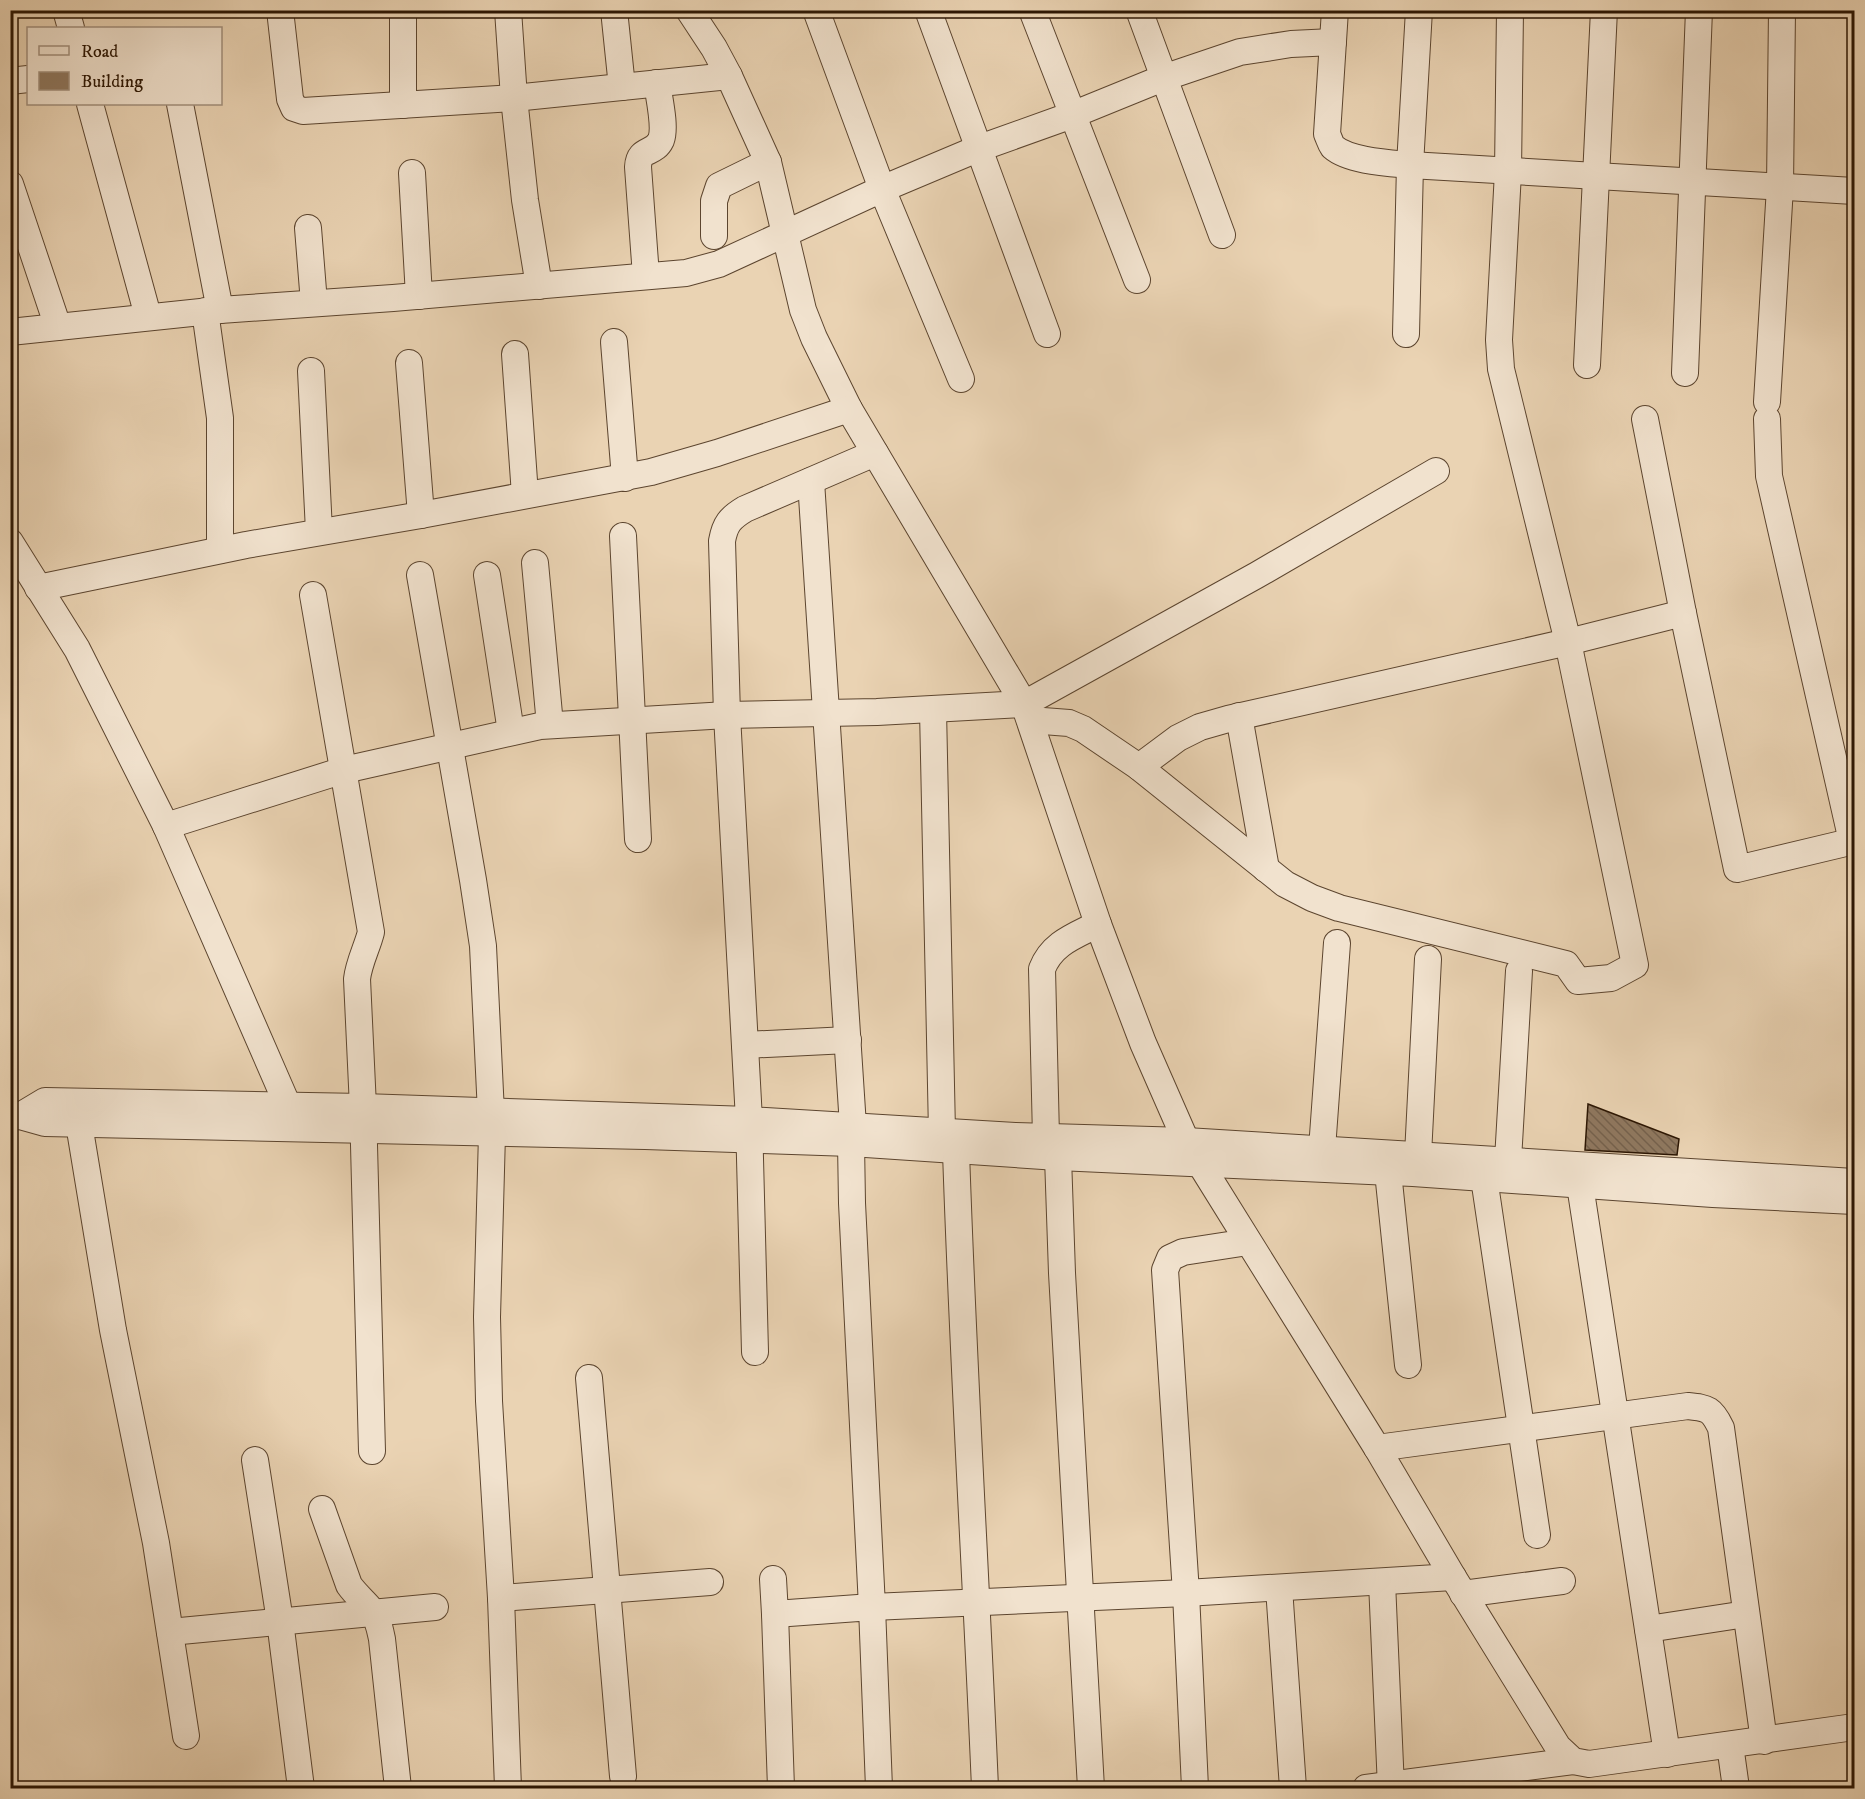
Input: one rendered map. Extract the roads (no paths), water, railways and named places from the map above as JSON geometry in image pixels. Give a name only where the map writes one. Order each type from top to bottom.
[{"type":"street","points":[[66,10],[71,27]]},
{"type":"street","points":[[280,10],[290,99],[294,108],[303,111],[514,98],[729,76]]},
{"type":"street","points":[[403,10],[403,105]]},
{"type":"street","points":[[508,10],[514,98],[525,200],[539,286]]},
{"type":"street","points":[[614,10],[622,87]]},
{"type":"street","points":[[689,10],[729,76],[768,162],[803,310],[814,338],[849,409],[1027,712],[1098,924],[1143,1043],[1193,1152],[1377,1448],[1458,1586],[1558,1746],[1573,1761]]},
{"type":"street","points":[[816,10],[882,189],[961,379]]},
{"type":"street","points":[[928,10],[1047,334]]},
{"type":"street","points":[[1032,10],[1137,280]]},
{"type":"street","points":[[1139,10],[1222,235]]},
{"type":"street","points":[[1335,10],[1327,134],[1331,145],[1341,153],[1378,162],[1410,165],[1854,191]]},
{"type":"street","points":[[1406,334],[1410,165],[1419,10]]},
{"type":"street","points":[[166,826],[344,770],[550,725],[827,712],[933,710],[1027,712],[1076,726],[1139,767],[1285,884],[1312,898],[1339,908],[1566,964],[1578,981],[1611,978],[1635,965],[1568,642],[1501,369],[1499,340],[1508,172],[1510,10]]},
{"type":"street","points":[[1587,365],[1604,10]]},
{"type":"street","points":[[1685,373],[1700,10]]},
{"type":"street","points":[[1645,419],[1737,869],[1853,841],[1769,476],[1767,410],[1780,187],[1782,10]]},
{"type":"street","points":[[10,332],[213,310],[419,296],[686,273],[719,264],[882,189],[978,149],[1072,115],[1163,78],[1240,52],[1291,44],[1333,42]]},
{"type":"street","points":[[10,81],[27,78]]},
{"type":"street","points":[[646,276],[638,159],[643,153],[656,148],[662,139],[663,127],[657,83]]},
{"type":"street","points":[[90,105],[148,316]]},
{"type":"street","points":[[180,105],[213,310],[220,418],[220,550]]},
{"type":"street","points":[[714,236],[714,201],[719,186],[768,162]]},
{"type":"street","points":[[412,173],[419,296]]},
{"type":"street","points":[[10,184],[57,327]]},
{"type":"street","points":[[308,228],[314,303]]},
{"type":"street","points":[[614,342],[625,477]]},
{"type":"street","points":[[515,354],[525,495]]},
{"type":"street","points":[[410,363],[421,515]]},
{"type":"street","points":[[311,371],[320,531]]},
{"type":"street","points":[[38,588],[320,531],[421,515],[625,477],[717,453],[849,409]]},
{"type":"street","points":[[755,1352],[749,1130],[727,715],[722,541],[724,528],[731,517],[875,453]]},
{"type":"street","points":[[1027,712],[1436,471]]},
{"type":"street","points":[[811,481],[848,1040],[853,1226],[879,1788]]},
{"type":"street","points":[[623,536],[638,839]]},
{"type":"street","points":[[10,542],[77,649],[166,826],[288,1106]]},
{"type":"street","points":[[535,563],[550,725]]},
{"type":"street","points":[[420,575],[483,946],[492,1123],[487,1317],[489,1401],[501,1598],[508,1788]]},
{"type":"street","points":[[487,575],[511,732]]},
{"type":"street","points":[[313,595],[371,932],[369,943],[359,962],[357,979],[364,1119],[372,1451]]},
{"type":"street","points":[[1139,767],[1178,738],[1200,728],[1239,716],[1568,642],[1683,613]]},
{"type":"street","points":[[933,710],[949,1142],[961,1307],[985,1788]]},
{"type":"street","points":[[1239,716],[1266,869]]},
{"type":"street","points":[[1091,1788],[1042,969],[1056,947],[1098,924]]},
{"type":"street","points":[[1322,1149],[1337,944]]},
{"type":"street","points":[[1418,1155],[1428,959]]},
{"type":"street","points":[[1508,1160],[1519,971]]},
{"type":"street","points":[[745,1046],[848,1040]]},
{"type":"street","points":[[15,1116],[45,1101],[288,1106],[364,1119]]},
{"type":"street","points":[[15,1116],[45,1123],[79,1124],[364,1119],[749,1130],[949,1142],[1193,1152],[1322,1149],[1854,1182]]},
{"type":"street","points":[[79,1124],[113,1330],[156,1543],[186,1736]]},
{"type":"street","points":[[1193,1152],[1388,1172],[1854,1201]]},
{"type":"street","points":[[1388,1172],[1408,1365]]},
{"type":"street","points":[[1484,1178],[1537,1535]]},
{"type":"street","points":[[1580,1185],[1617,1415],[1667,1754]]},
{"type":"street","points":[[1195,1788],[1186,1593],[1165,1270],[1170,1258],[1183,1251],[1248,1242]]},
{"type":"street","points":[[589,1378],[623,1776]]},
{"type":"street","points":[[1377,1448],[1688,1406],[1706,1408],[1715,1415],[1721,1428],[1764,1741]]},
{"type":"street","points":[[255,1461],[280,1621],[302,1788]]},
{"type":"street","points":[[322,1509],[349,1585],[374,1612],[382,1639],[398,1788]]},
{"type":"street","points":[[773,1579],[782,1788]]},
{"type":"street","points":[[775,1614],[977,1601],[1081,1598],[1382,1582],[1458,1586],[1562,1581]]},
{"type":"street","points":[[501,1598],[710,1582]]},
{"type":"street","points":[[1382,1582],[1391,1787]]},
{"type":"street","points":[[1279,1588],[1293,1788]]},
{"type":"street","points":[[170,1632],[435,1607]]},
{"type":"street","points":[[1648,1629],[1746,1614]]},
{"type":"street","points":[[1366,1788],[1391,1787],[1573,1761],[1589,1764],[1854,1727]]},
{"type":"street","points":[[1730,1745],[1736,1788]]}]
